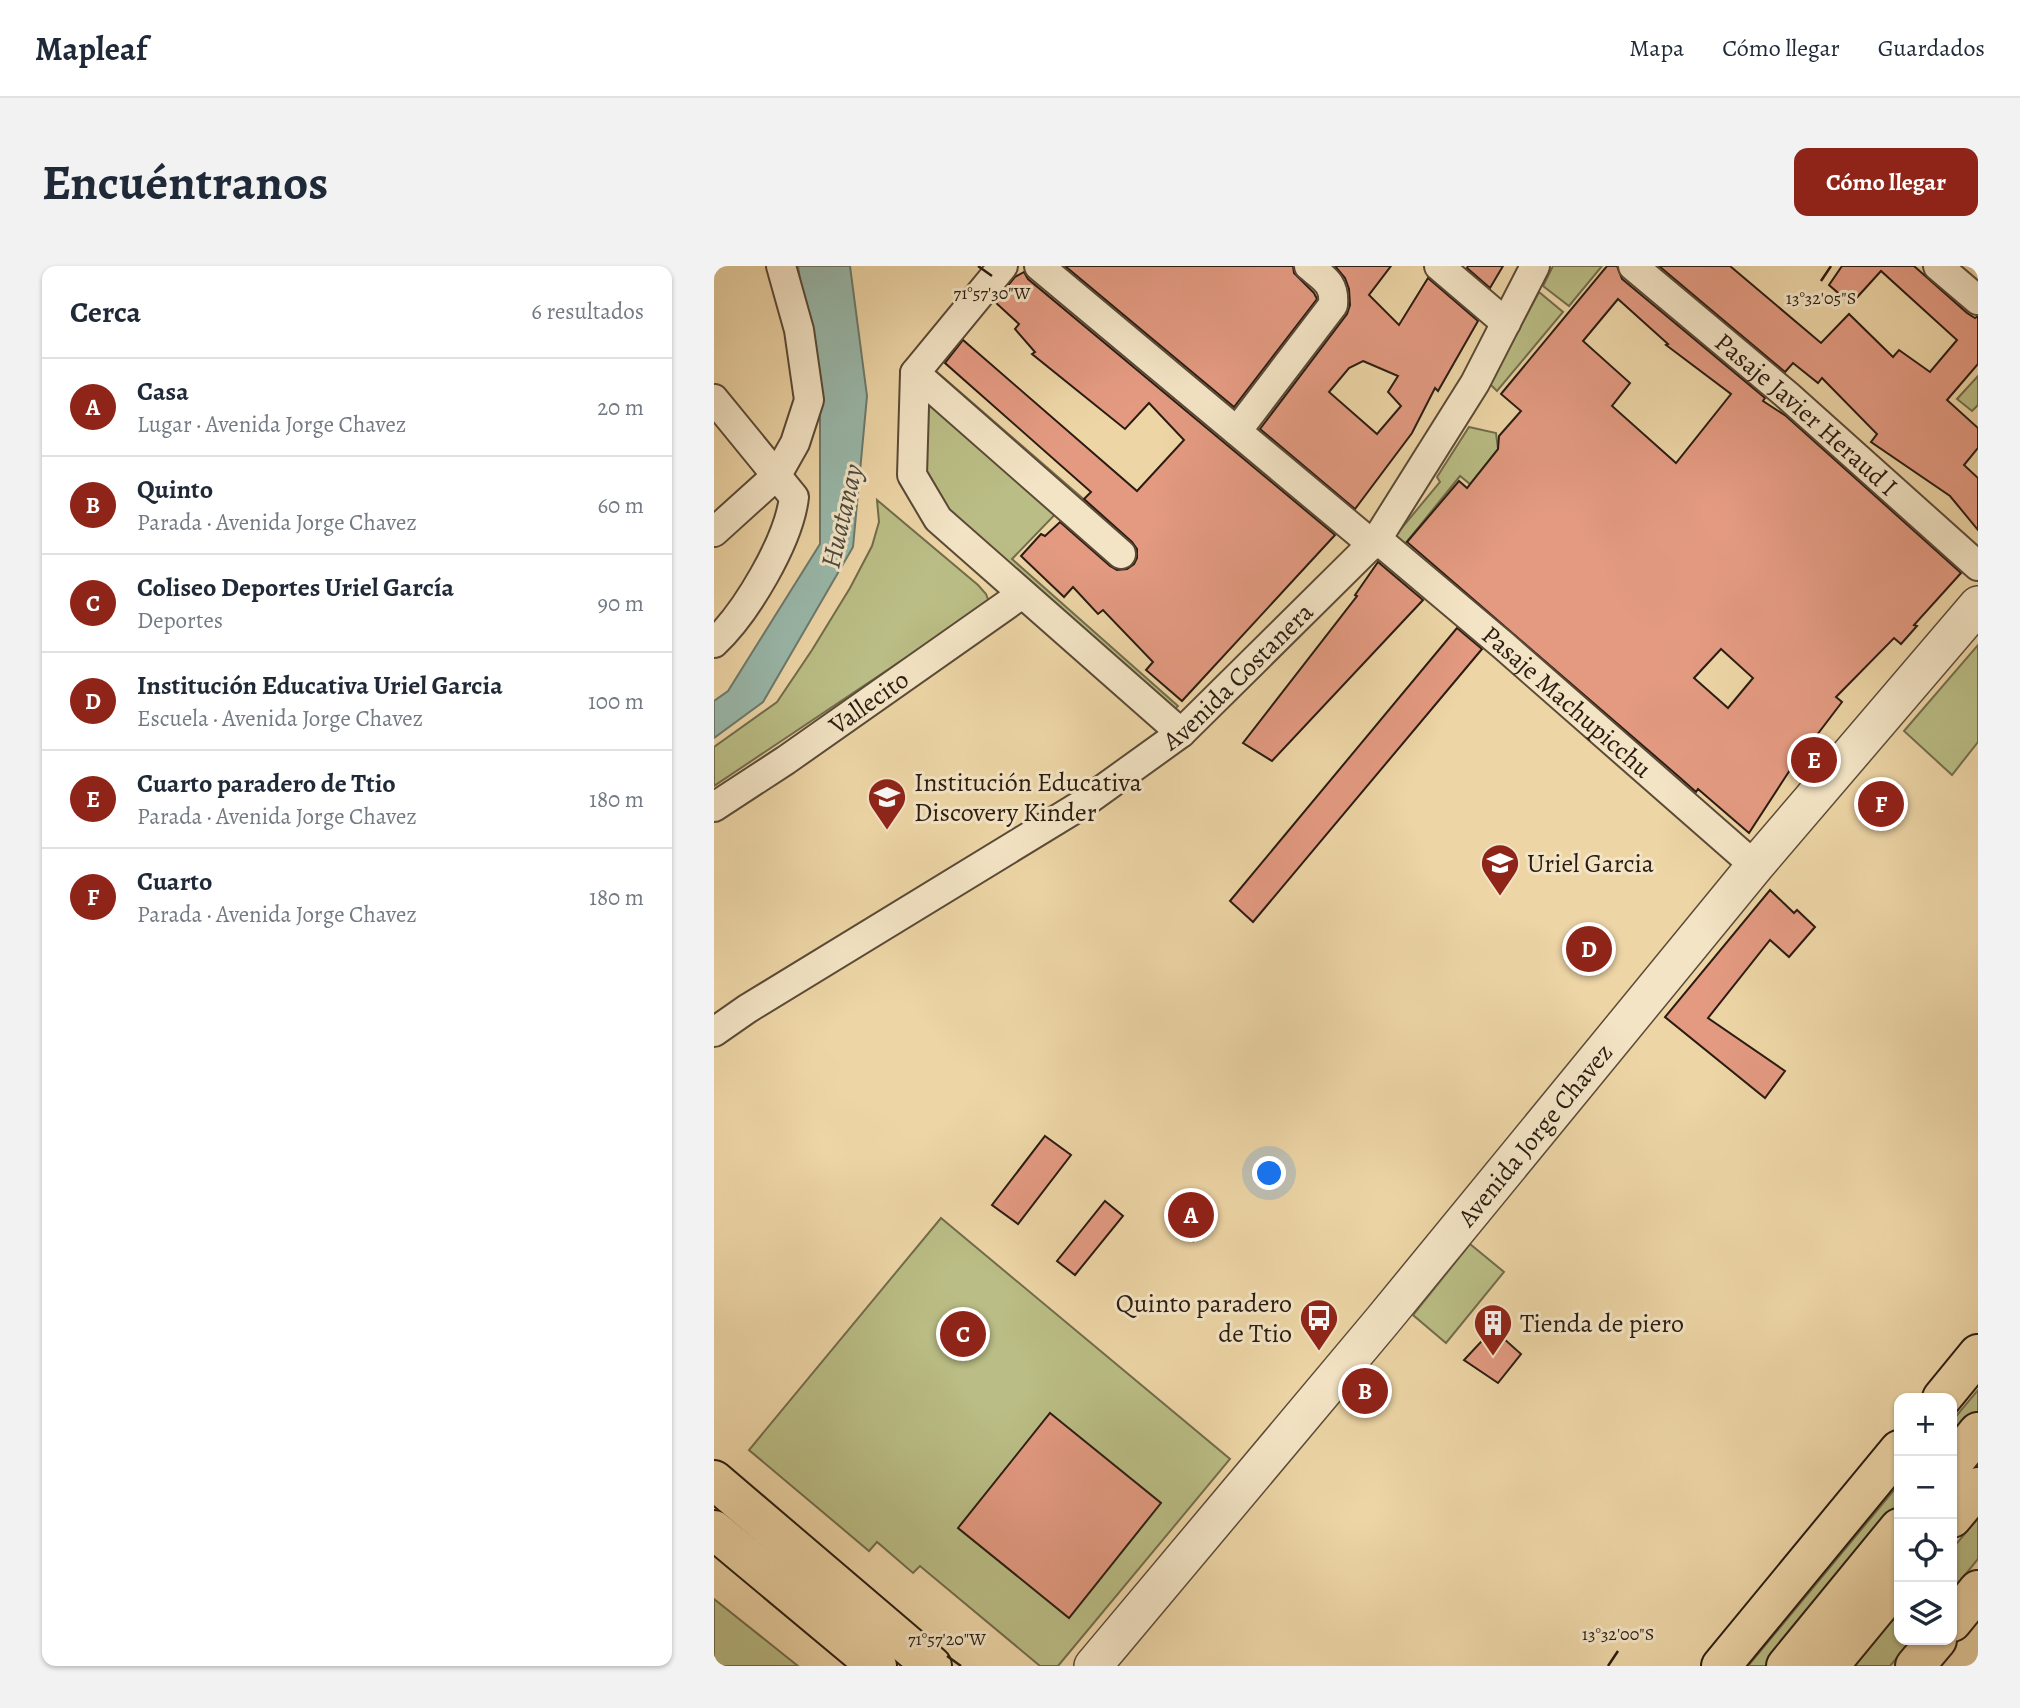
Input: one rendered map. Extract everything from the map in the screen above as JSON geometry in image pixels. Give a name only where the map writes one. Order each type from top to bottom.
[{"type":"main road","points":[[1946,1393],[1978,1354]]},
{"type":"main road","points":[[1957,1458],[1978,1432]]},
{"type":"main road","points":[[1721,1666],[1894,1456]]},
{"type":"main road","points":[[714,1480],[932,1666]]},
{"type":"main road","points":[[1957,1512],[1978,1487]]},
{"type":"main road","points":[[714,1530],[877,1666]]},
{"type":"main road","points":[[1786,1666],[1894,1534]]},
{"type":"main road","points":[[1829,1666],[1898,1582]]},
{"type":"main road","points":[[1957,1616],[1978,1590]]},
{"type":"main road","points":[[1915,1666],[1933,1645]]},
{"type":"street","points":[[714,532],[777,475],[795,443],[809,400],[799,330],[781,266]]},
{"type":"street","points":[[1003,266],[915,373],[912,475],[938,519],[1181,733]]},
{"type":"street","name":"Pasaje Machupicchu","points":[[1039,266],[1237,431],[1504,646],[1755,866]]},
{"type":"street","points":[[1237,431],[1333,305],[1334,293],[1327,281],[1309,266]]},
{"type":"street","points":[[1439,266],[1506,323]]},
{"type":"street","name":"Avenida Costanera","points":[[718,1021],[1081,804],[1181,733],[1375,542],[1475,383],[1535,266]]},
{"type":"street","name":"Pasaje Javier Heraud I","points":[[1633,266],[1787,395],[1978,566]]},
{"type":"street","points":[[1938,266],[1978,300]]},
{"type":"street","points":[[915,373],[1121,554]]},
{"type":"street","points":[[714,399],[794,496],[779,549],[740,613],[714,643]]},
{"type":"street","name":"Vallecito","points":[[714,807],[786,760],[1022,594]]},
{"type":"street","name":"Avenida Jorge Chavez","points":[[1093,1666],[1375,1331],[1755,866],[1978,605]]},
{"type":"green space","points":[[1553,266],[1602,266],[1569,306],[1543,286]]},
{"type":"green space","points":[[1539,292],[1563,312],[1497,391],[1490,384]]},
{"type":"green space","points":[[937,372],[1133,542],[1125,550],[1067,502],[1012,559],[1178,706],[1163,720],[904,483],[918,399]]},
{"type":"green space","points":[[1978,376],[1978,405],[1972,411],[1957,399]]},
{"type":"green space","points":[[1469,427],[1496,433],[1498,449],[1470,484],[1460,476],[1405,544],[1395,536],[1440,482],[1437,477]]},
{"type":"green space","points":[[877,500],[978,585],[989,602],[714,786],[714,747],[777,702],[850,588],[872,546],[879,522]]},
{"type":"green space","points":[[1978,645],[1978,742],[1952,775],[1904,731]]},
{"type":"green space","points":[[941,1218],[1230,1459],[1058,1666],[1040,1666],[920,1566],[913,1573],[877,1542],[869,1551],[749,1450]]},
{"type":"green space","points":[[1470,1244],[1504,1272],[1446,1343],[1413,1315]]},
{"type":"green space","points":[[1978,1390],[1978,1422],[1957,1447],[1957,1415]]},
{"type":"green space","points":[[1894,1490],[1894,1522],[1773,1666],[1748,1666]]},
{"type":"green space","points":[[1978,1518],[1978,1559],[1957,1585],[1957,1582],[1957,1543]]},
{"type":"green space","points":[[714,1599],[798,1666],[714,1666]]},
{"type":"green space","points":[[1894,1618],[1894,1645],[1908,1645],[1890,1666],[1854,1666]]},
{"type":"water","name":"Huatanay","points":[[798,266],[850,266],[867,396],[853,547],[763,702],[714,738],[714,701],[728,691],[820,544],[820,408]]},
{"type":"building","points":[[1065,266],[1293,266],[1294,273],[1317,299],[1234,407]]},
{"type":"building","points":[[1335,266],[1391,266],[1369,295],[1399,325],[1428,278],[1478,321],[1438,391],[1435,388],[1412,433],[1355,509],[1260,429],[1347,314],[1350,305],[1345,278]],"holes":[[[1363,361],[1398,376],[1388,392],[1401,406],[1377,434],[1329,392],[1349,368]]]},
{"type":"building","points":[[1503,266],[1490,288],[1467,268]]},
{"type":"building","points":[[1607,266],[1617,266],[1622,279],[1765,398],[1763,401],[1786,416],[1961,573],[1914,625],[1917,626],[1901,644],[1894,638],[1836,697],[1842,702],[1788,773],[1749,833],[1698,789],[1696,792],[1407,542],[1459,481],[1467,488],[1498,449],[1499,436],[1521,411],[1501,394]],"holes":[[[1618,299],[1668,344],[1666,345],[1731,394],[1676,463],[1612,406],[1630,383],[1583,341]],[[1721,649],[1753,678],[1728,708],[1694,678]]]},
{"type":"building","points":[[1659,266],[1730,266],[1821,343],[1849,314],[1893,357],[1899,350],[1930,372],[1957,340],[1881,271],[1851,304],[1829,285],[1842,266],[1914,266],[1967,313],[1975,318],[1978,316],[1978,364],[1947,400],[1978,428],[1978,448],[1964,465],[1978,478],[1978,530],[1950,496],[1871,442],[1877,434],[1822,378],[1818,383],[1793,363],[1785,372]]},
{"type":"building","points":[[1024,272],[1028,279],[1335,535],[1182,701],[1146,670],[1153,662],[1103,610],[1098,614],[1073,587],[1064,597],[1021,556],[1041,534],[1045,536],[1060,522],[1117,570],[1127,569],[1134,564],[1137,549],[1084,499],[1091,492],[945,363],[963,340],[1137,491],[1184,440],[1149,403],[1125,429],[1032,354],[1035,352],[1015,329],[1019,324],[995,302],[1015,277]]},
{"type":"building","points":[[1378,562],[1423,600],[1272,761],[1243,743],[1357,596],[1355,595]]},
{"type":"building","points":[[1457,628],[1482,649],[1253,922],[1230,901]]},
{"type":"building","points":[[1770,890],[1794,913],[1797,910],[1815,927],[1789,957],[1770,940],[1708,1018],[1785,1071],[1765,1098],[1665,1017]]},
{"type":"building","points":[[1045,1136],[1071,1155],[1018,1224],[992,1205]]},
{"type":"building","points":[[1191,1195],[1213,1209],[1193,1241],[1167,1222]]},
{"type":"building","points":[[1105,1201],[1123,1216],[1075,1275],[1057,1261]]},
{"type":"building","name":"Tienda de piero","points":[[1493,1329],[1521,1354],[1498,1383],[1464,1360]]},
{"type":"building","points":[[1050,1413],[1161,1503],[1069,1618],[958,1528]]},
{"type":"place","name":"Cuarto paradero de Ttio","points":[[1814,760]]},
{"type":"place","name":"Cuarto","points":[[1881,804]]},
{"type":"place","name":"Institución Educativa Discovery Kinder","points":[[887,831]]},
{"type":"place","name":"Uriel Garcia","points":[[1500,897]]},
{"type":"place","name":"Institución Educativa Uriel Garcia","points":[[1589,949]]},
{"type":"place","name":"Casa","points":[[1191,1215]]},
{"type":"place","name":"Coliseo Deportes Uriel García","points":[[963,1334]]},
{"type":"place","name":"Quinto paradero de Ttio","points":[[1319,1352]]},
{"type":"place","name":"Tienda de piero","points":[[1493,1357]]},
{"type":"place","name":"Quinto","points":[[1365,1391]]}]
